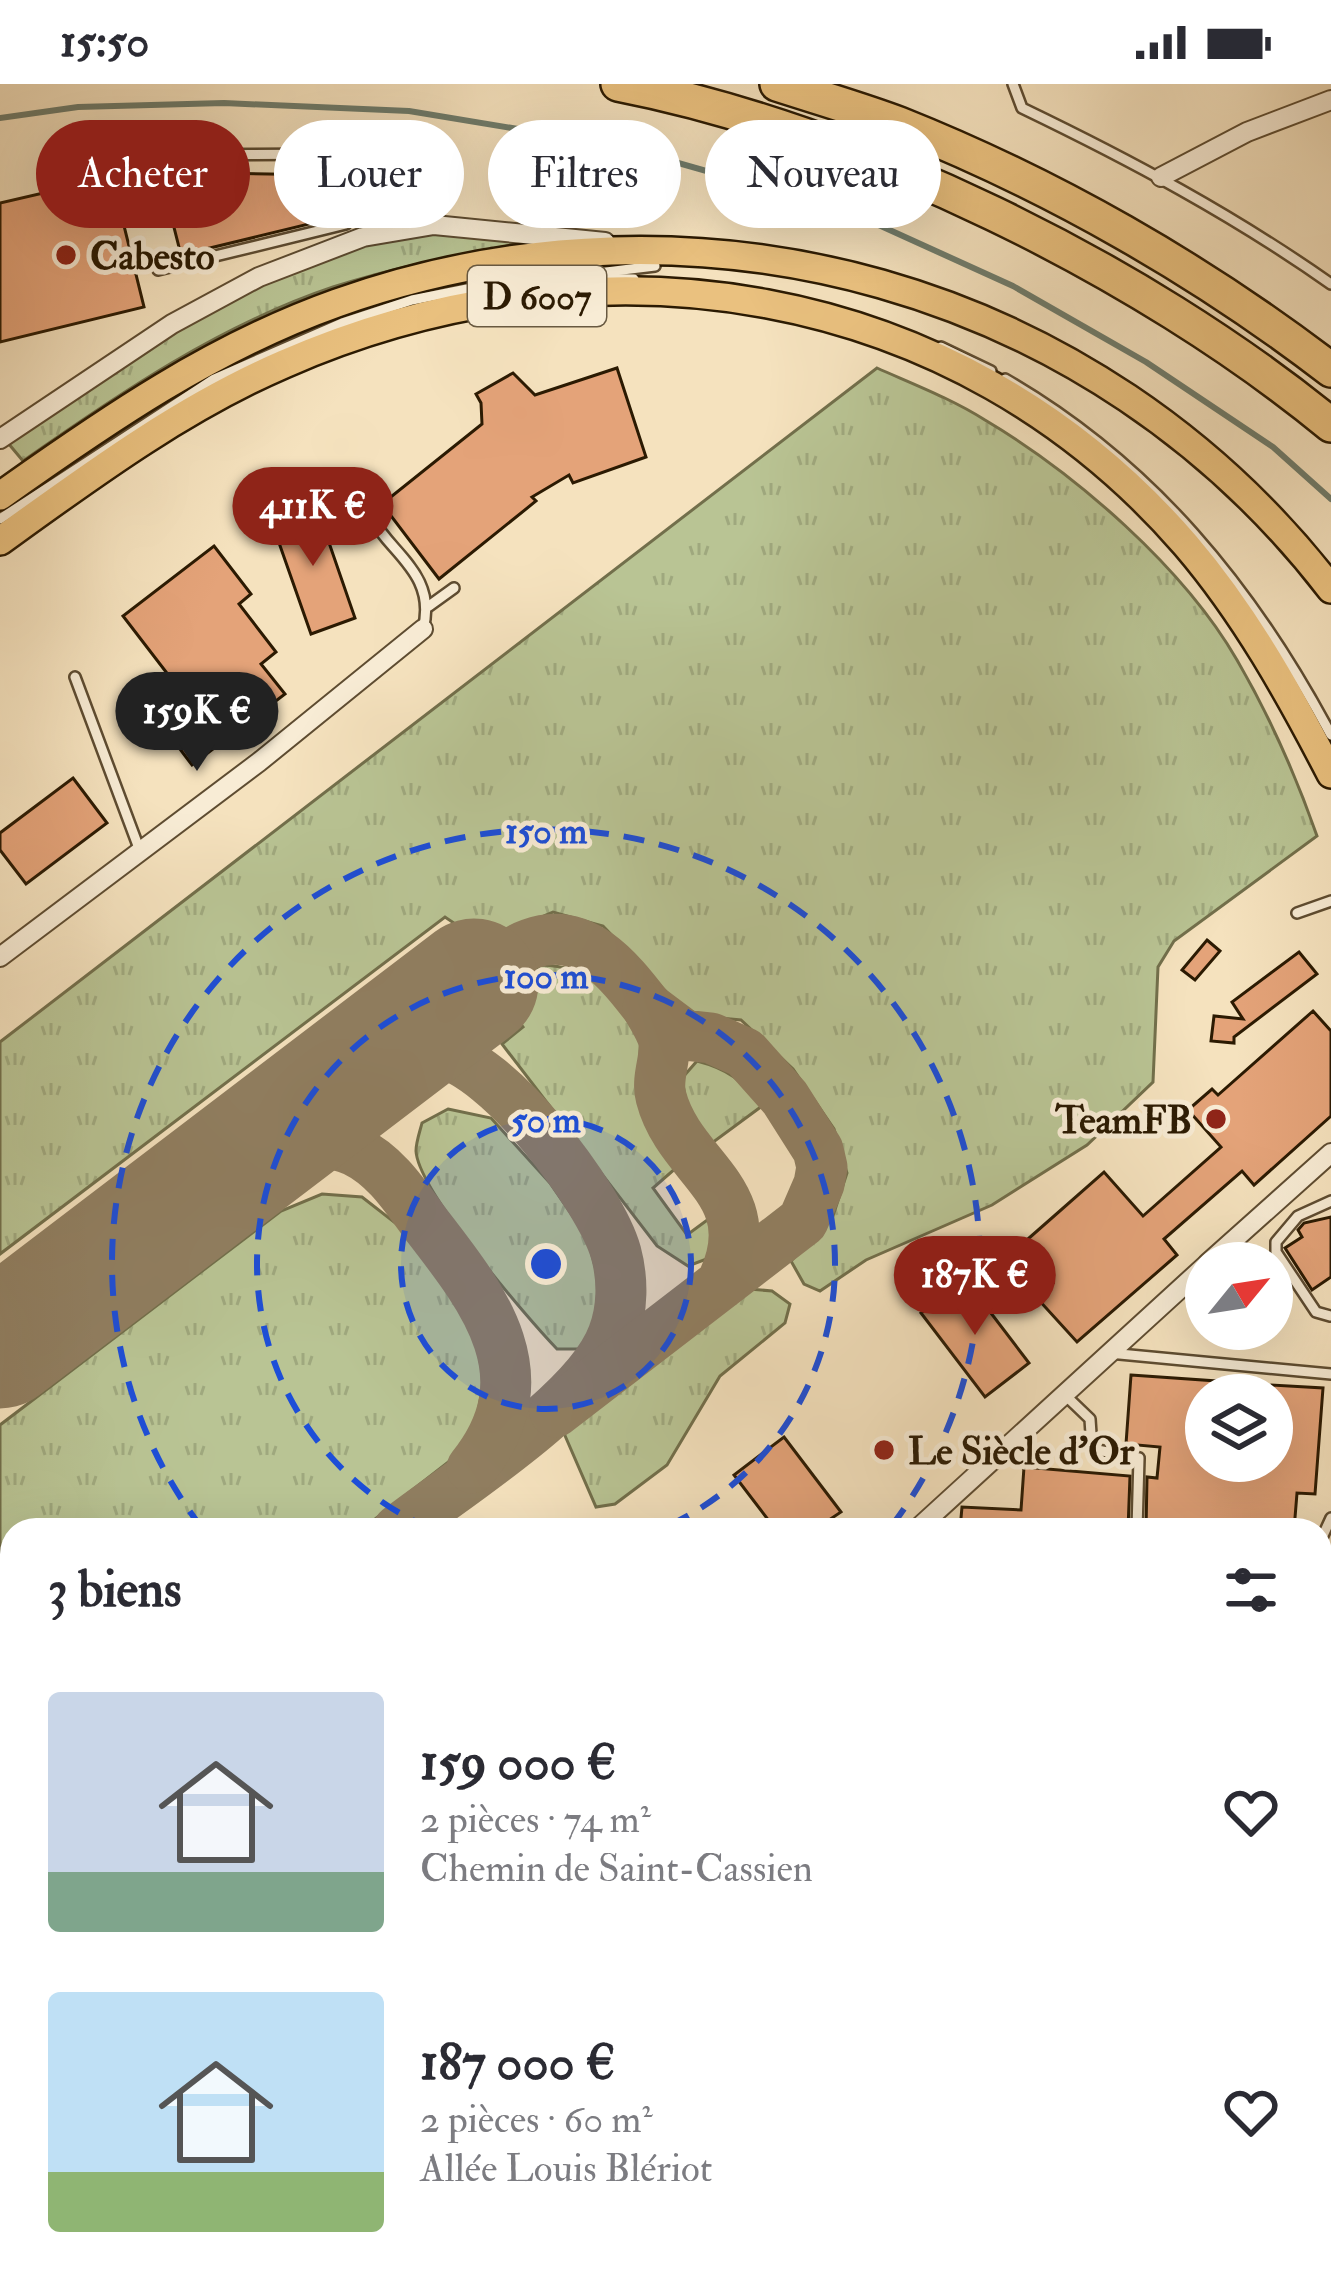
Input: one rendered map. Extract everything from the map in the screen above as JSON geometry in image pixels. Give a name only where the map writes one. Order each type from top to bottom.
[{"type":"highway","points":[[618,84],[748,118],[866,159],[996,216],[1176,315],[1331,424]]},
{"type":"highway","points":[[777,84],[898,124],[1014,175],[1212,285],[1331,370]]},
{"type":"main road","name":"D 6007","points":[[0,496],[200,364],[340,302],[445,273],[509,262],[626,253],[710,254],[801,264],[916,293],[1047,347],[1123,395],[1238,486],[1329,597]]},
{"type":"main road","name":"D 6007","points":[[0,541],[220,395],[282,364],[384,327],[450,309],[562,293],[702,294],[767,303],[829,316],[948,360],[1023,402],[1079,444],[1139,497],[1225,593],[1266,655],[1331,774]]},
{"type":"street","points":[[1161,177],[1246,132],[1331,100]]},
{"type":"street","points":[[0,439],[172,324],[259,277],[362,237],[434,225],[710,254]]},
{"type":"street","points":[[0,957],[259,762],[423,629]]},
{"type":"street","points":[[1232,1242],[1331,1153]]},
{"type":"street","points":[[929,1518],[1185,1284]]},
{"type":"lane","points":[[1013,84],[1022,108],[1161,177],[1261,235],[1331,284]]},
{"type":"lane","points":[[158,271],[346,224],[352,207],[337,154],[250,154]]},
{"type":"lane","points":[[0,519],[162,410],[276,349],[412,300],[647,266],[724,267],[798,276],[878,294],[962,320],[1034,354],[1118,403],[1198,465],[1329,597]]},
{"type":"lane","points":[[543,278],[675,281]]},
{"type":"lane","points":[[716,285],[793,297]]},
{"type":"lane","points":[[815,303],[882,322],[975,362],[1057,409],[1124,463],[1182,516],[1241,590],[1331,735]]},
{"type":"lane","points":[[370,488],[370,516],[425,587],[429,606],[423,629]]},
{"type":"lane","points":[[429,606],[454,588]]},
{"type":"lane","points":[[75,677],[140,851]]},
{"type":"lane","points":[[1297,914],[1331,902]]},
{"type":"lane","points":[[1331,1201],[1298,1216],[1276,1242],[1276,1252],[1316,1312],[1331,1316]]},
{"type":"lane","points":[[1108,1353],[1331,1374]]},
{"type":"lane","points":[[1065,1395],[1090,1419],[1092,1449],[1139,1458],[1137,1518]]},
{"type":"green space","points":[[432,233],[530,242],[382,273],[291,303],[172,363],[23,461],[8,443],[173,333],[259,286],[351,249]]},
{"type":"green space","points":[[877,368],[959,405],[1020,442],[1091,495],[1158,558],[1215,625],[1237,660],[1300,791],[1317,836],[1174,941],[1158,967],[1153,1082],[1087,1145],[992,1205],[866,1260],[820,1291],[804,1284],[791,1261],[832,1219],[847,1173],[834,1129],[793,1069],[741,1020],[699,1016],[675,1001],[603,926],[553,912],[482,942],[445,917],[0,1254],[0,1042]]},
{"type":"green space","points":[[541,965],[577,971],[601,984],[641,1035],[642,1106],[676,1168],[653,1188],[687,1235],[710,1218],[715,1234],[712,1257],[688,1266],[657,1246],[502,1044],[523,1027],[499,994]]},
{"type":"green space","points":[[697,1061],[734,1077],[762,1106],[712,1143],[685,1096],[683,1077]]},
{"type":"green space","points":[[448,1109],[491,1118],[550,1183],[587,1237],[601,1288],[584,1349],[557,1349],[476,1253],[435,1194],[421,1169],[417,1144],[422,1123]]},
{"type":"green space","points":[[322,1194],[362,1197],[398,1225],[444,1281],[474,1333],[484,1380],[476,1422],[451,1460],[376,1518],[0,1518],[0,1425],[281,1211]]},
{"type":"green space","points":[[749,1289],[772,1291],[790,1304],[785,1323],[720,1376],[667,1465],[615,1504],[596,1507],[563,1431]]},
{"type":"building","points":[[250,174],[274,174],[274,228],[293,228],[181,255],[174,228],[250,228]]},
{"type":"building","name":"Cabesto","points":[[36,195],[36,228],[125,228],[144,307],[0,342],[0,203]]},
{"type":"building","points":[[617,368],[646,457],[573,483],[569,475],[532,497],[536,501],[439,579],[382,504],[482,424],[476,394],[513,373],[535,395]]},
{"type":"building","points":[[316,505],[355,618],[311,634],[271,520]]},
{"type":"building","points":[[214,546],[251,594],[239,604],[276,652],[261,664],[285,694],[192,765],[155,716],[183,694],[123,616]]},
{"type":"building","points":[[73,778],[107,823],[26,884],[0,850],[0,833]]},
{"type":"building","points":[[1207,940],[1220,951],[1195,980],[1182,970]]},
{"type":"building","points":[[1299,952],[1317,974],[1234,1037],[1234,1043],[1211,1041],[1214,1016],[1243,1019],[1232,1002]]},
{"type":"building","points":[[1313,1011],[1331,1031],[1331,1116],[1254,1185],[1242,1171],[1164,1239],[1177,1255],[1077,1342],[1036,1297],[1053,1283],[1020,1246],[1104,1172],[1143,1216],[1221,1147],[1188,1110],[1212,1089],[1218,1095]]},
{"type":"building","points":[[1331,1217],[1331,1277],[1312,1290],[1293,1260],[1293,1243],[1302,1237],[1298,1230],[1304,1223]]},
{"type":"building","points":[[965,1279],[1029,1363],[985,1397],[921,1313]]},
{"type":"building","points":[[1131,1375],[1185,1379],[1185,1482],[1293,1482],[1293,1386],[1323,1388],[1315,1494],[1297,1493],[1295,1518],[1146,1518],[1147,1477],[1157,1478],[1160,1447],[1126,1444]]},
{"type":"building","points":[[784,1437],[841,1512],[832,1518],[767,1518],[734,1475]]},
{"type":"building","points":[[1024,1467],[1130,1476],[1128,1518],[961,1518],[962,1507],[1021,1510]]},
{"type":"waterway","points":[[0,118],[78,107],[224,103],[409,111],[615,145],[850,212],[1013,286],[1146,362],[1273,447],[1331,499]]},
{"type":"taxiway","points":[[474,983],[523,947],[567,940],[599,955],[648,1008]]},
{"type":"taxiway","points":[[555,1412],[803,1221],[819,1184],[818,1150],[785,1098],[745,1053],[711,1038],[684,1035],[648,1008],[664,1042],[661,1097],[684,1144],[726,1201],[733,1223],[733,1248],[724,1278]]},
{"type":"taxiway","points":[[351,1076],[393,1058],[426,1052],[462,1062],[489,1080],[544,1135],[569,1168],[606,1229],[620,1273],[613,1335],[577,1388],[518,1441],[414,1518]]},
{"type":"taxiway","points":[[264,1143],[321,1142],[366,1157],[402,1192],[468,1280],[498,1340],[505,1370],[504,1402],[494,1434],[472,1468]]},
{"type":"runway","points":[[0,1344],[474,983]]},
{"type":"place","name":"Cabesto","points":[[66,255]]},
{"type":"place","name":"TeamFB","points":[[1216,1119]]},
{"type":"place","name":"Le Siècle d'Or","points":[[884,1450]]}]
